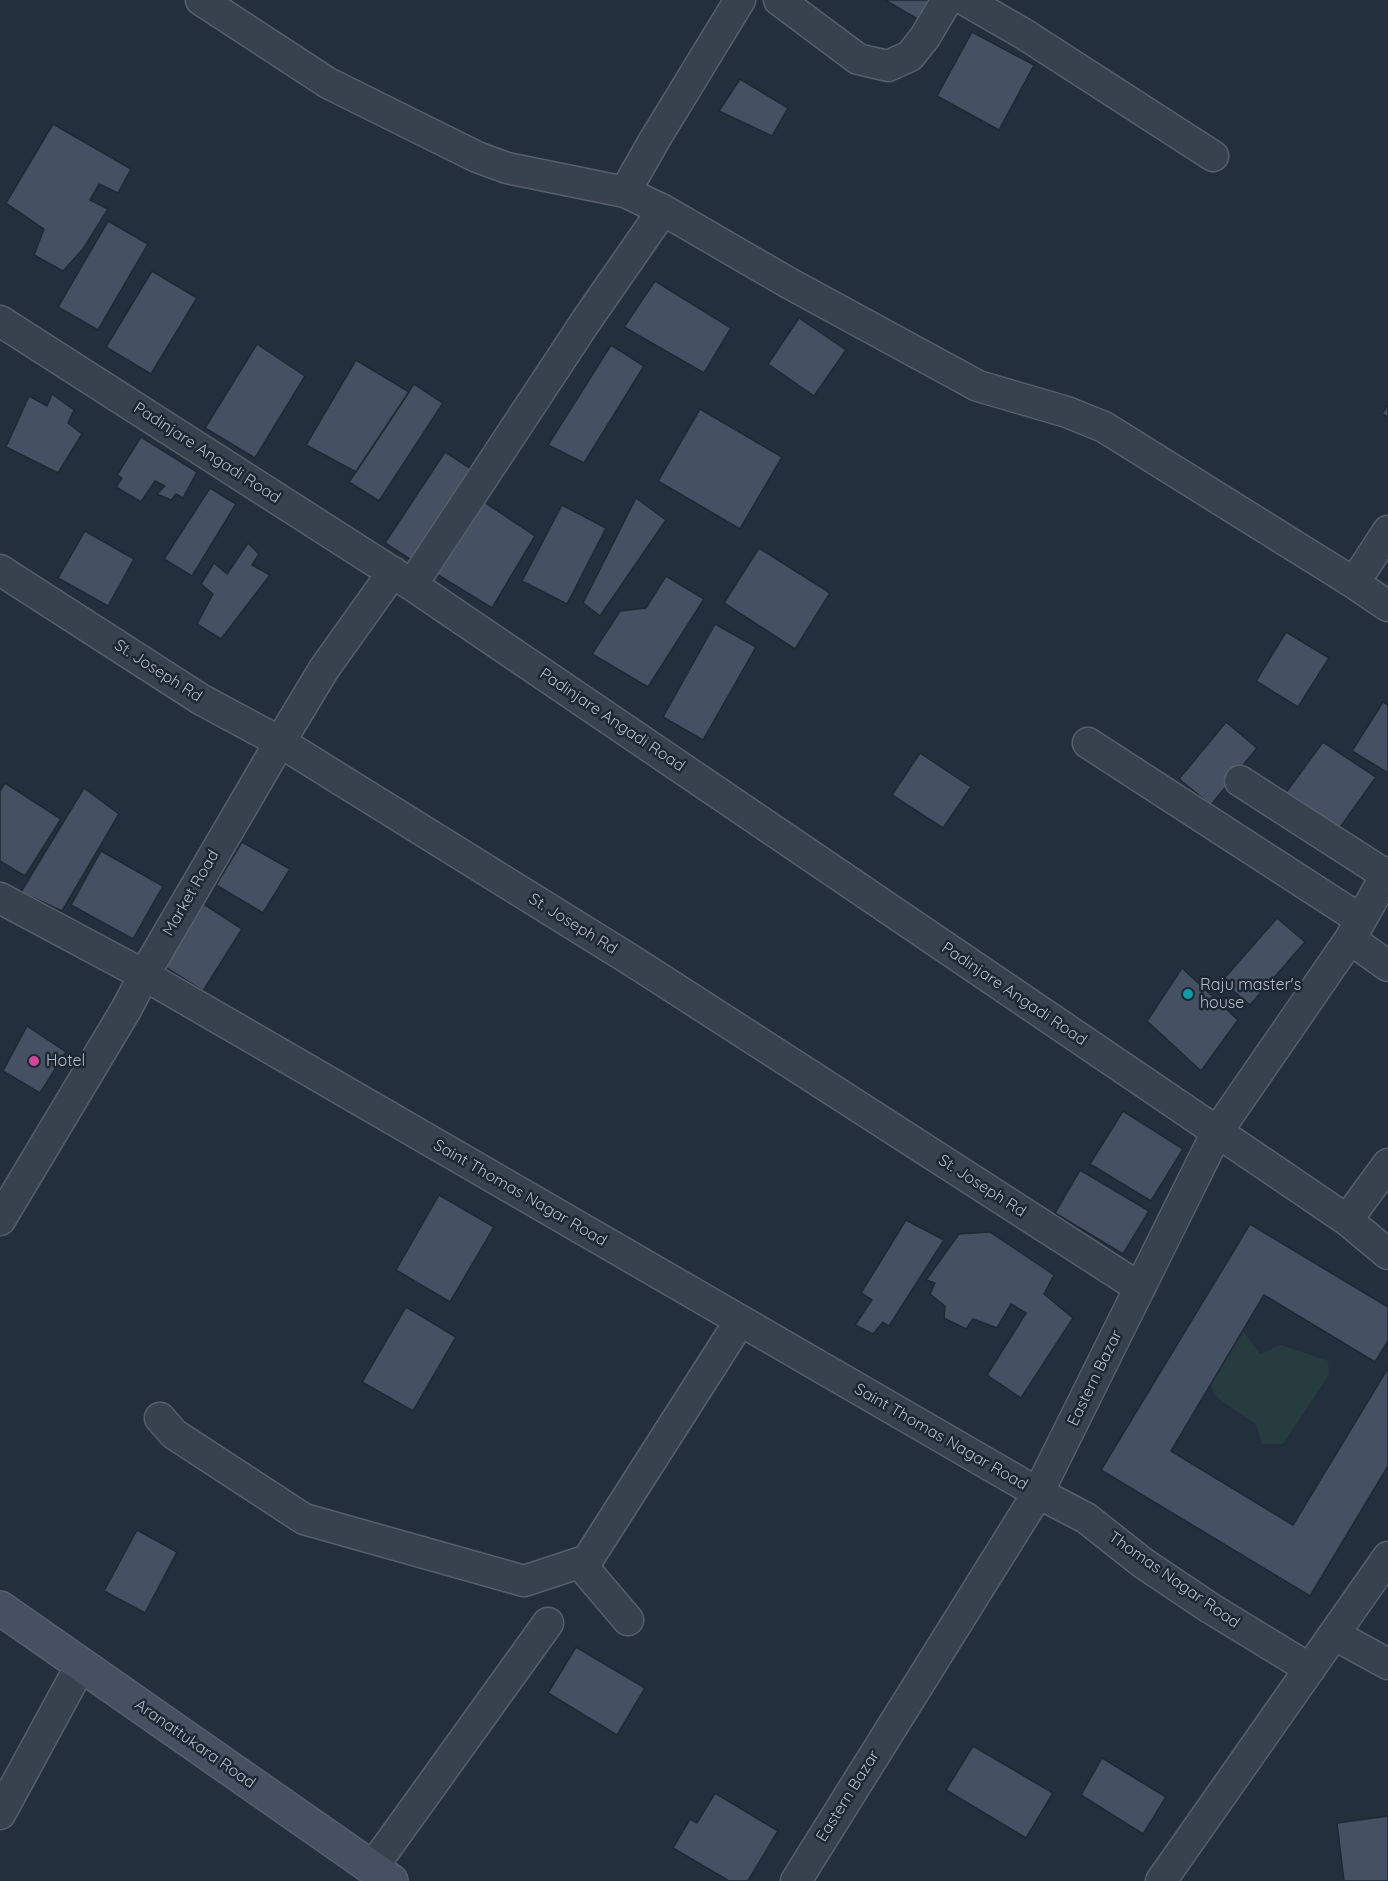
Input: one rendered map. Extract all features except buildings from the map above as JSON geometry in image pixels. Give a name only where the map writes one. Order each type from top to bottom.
[{"type":"main road","name":"Aranattukara Road","points":[[0,1608],[382,1874]]},
{"type":"street","points":[[201,0],[328,82],[477,157],[507,168],[625,192],[663,210],[787,282],[978,386],[1067,412],[1104,427],[1388,606]]},
{"type":"street","points":[[625,192],[740,0]]},
{"type":"street","points":[[779,0],[858,59],[888,66],[910,56],[925,37],[947,0]]},
{"type":"street","points":[[965,0],[1024,34],[1213,156]]},
{"type":"street","name":"Market Road","points":[[0,1220],[127,1008],[144,975],[324,669],[403,579],[663,210]]},
{"type":"street","name":"Padinjare Angadi Road","points":[[0,321],[403,579],[1347,1220],[1388,1254]]},
{"type":"street","points":[[1354,583],[1388,531]]},
{"type":"street","name":"St. Joseph Rd","points":[[0,570],[202,700],[280,742],[634,962],[1140,1288]]},
{"type":"street","points":[[1088,742],[1356,930],[1388,966]]},
{"type":"street","points":[[1240,781],[1387,874]]},
{"type":"street","name":"Eastern Bazar","points":[[796,1881],[1038,1493],[1217,1132],[1356,930],[1387,874]]},
{"type":"street","name":"Saint Thomas Nagar Road","points":[[0,898],[144,975],[1038,1493]]},
{"type":"street","points":[[1347,1220],[1388,1164]]},
{"type":"street","points":[[628,1620],[583,1567],[740,1321]]},
{"type":"street","points":[[160,1418],[174,1434],[304,1519],[524,1581],[588,1560]]},
{"type":"street","name":"Thomas Nagar Road","points":[[1038,1493],[1086,1518],[1143,1563],[1210,1608],[1310,1669]]},
{"type":"street","points":[[1161,1881],[1388,1557]]},
{"type":"street","points":[[382,1874],[548,1623]]},
{"type":"street","points":[[1335,1635],[1388,1664]]},
{"type":"street","points":[[0,1814],[81,1665]]},
{"type":"green space","points":[[1225,1306],[1260,1354],[1281,1345],[1328,1361],[1329,1375],[1283,1444],[1262,1444],[1256,1424],[1218,1398],[1188,1352]]},
{"type":"place","name":"Raju master's house","points":[[1188,994]]},
{"type":"place","name":"Hotel","points":[[34,1061]]}]
